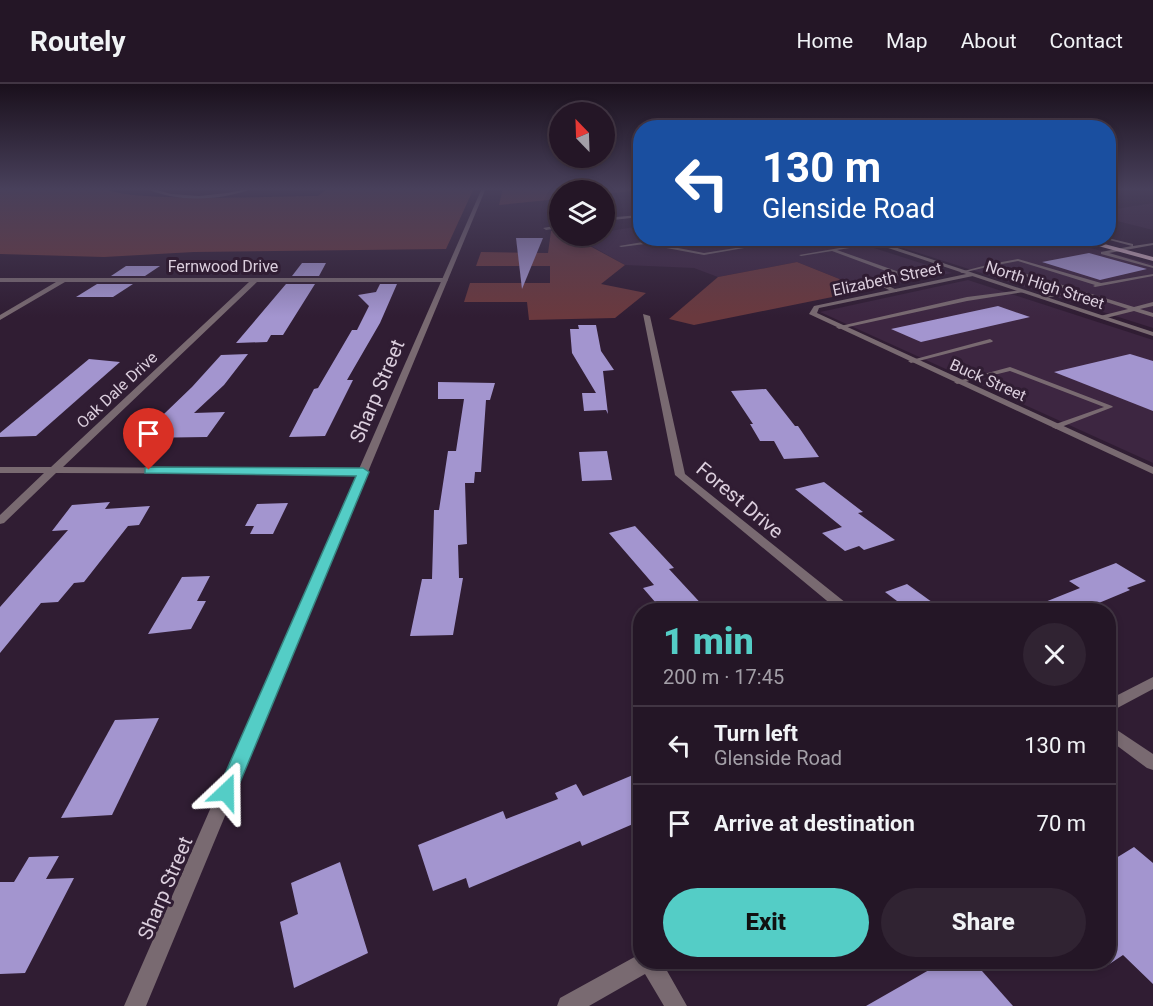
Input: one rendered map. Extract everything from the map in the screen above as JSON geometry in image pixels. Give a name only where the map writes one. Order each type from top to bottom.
[{"type":"main road","points":[[1102,246],[1153,260]]},
{"type":"street","name":"Sharp Street","points":[[135,1006],[466,231]]},
{"type":"street","name":"North High Street","points":[[883,246],[1153,334]]},
{"type":"street","name":"Elizabeth Street","points":[[813,314],[812,310],[816,307],[971,275]]},
{"type":"street","name":"Fernwood Drive","points":[[0,280],[445,280]]},
{"type":"street","points":[[0,318],[63,280]]},
{"type":"street","name":"Oak Dale Drive","points":[[0,521],[255,280]]},
{"type":"street","name":"Buck Street","points":[[813,314],[1153,471]]},
{"type":"street","name":"Forest Drive","points":[[646,316],[680,475],[837,603]]},
{"type":"street","points":[[0,470],[363,472]]},
{"type":"street","points":[[1116,703],[1153,682]]},
{"type":"street","points":[[1116,736],[1153,762]]},
{"type":"street","points":[[568,1006],[635,969]]},
{"type":"street","points":[[652,969],[676,1006]]},
{"type":"lane","points":[[1116,241],[1137,246]]},
{"type":"lane","points":[[621,246],[633,244]]},
{"type":"lane","points":[[1153,244],[1103,253],[1153,267]]},
{"type":"lane","points":[[668,246],[704,254],[753,246]]},
{"type":"lane","points":[[801,255],[862,246]]},
{"type":"lane","points":[[832,250],[900,274],[871,280],[895,291]]},
{"type":"lane","points":[[962,272],[1018,260],[1101,285]]},
{"type":"lane","points":[[991,265],[1153,315]]},
{"type":"lane","points":[[1043,298],[1153,275]]},
{"type":"lane","points":[[839,327],[967,299],[1022,291]]},
{"type":"lane","points":[[1102,317],[1153,304]]},
{"type":"lane","points":[[911,361],[990,341]]},
{"type":"lane","points":[[957,382],[1010,369],[1110,407],[1056,427]]},
{"type":"shaded area","points":[[0,231],[454,231],[446,249],[194,252],[104,257],[0,254]]},
{"type":"shaded area","points":[[615,231],[633,231],[633,246],[868,246],[952,273],[867,290],[797,262],[718,277],[694,268],[625,265],[592,246],[615,246]]},
{"type":"shaded area","points":[[549,246],[590,246],[625,265],[601,284],[646,293],[615,318],[529,320],[527,302],[464,302],[470,283],[550,283],[550,266],[476,266],[481,252],[548,253]]},
{"type":"shaded area","points":[[897,246],[1082,246],[1153,264],[1153,328]]},
{"type":"shaded area","points":[[797,262],[867,290],[694,325],[669,319],[718,277]]},
{"type":"shaded area","points":[[968,280],[1153,340],[1153,463],[820,312]]},
{"type":"building","points":[[516,238],[543,238],[522,289]]},
{"type":"building","points":[[1089,253],[1147,269],[1100,280],[1042,262]]},
{"type":"building","points":[[302,263],[326,263],[319,276],[292,276]]},
{"type":"building","points":[[126,266],[160,266],[145,276],[111,276]]},
{"type":"building","points":[[97,284],[133,284],[113,297],[76,297]]},
{"type":"building","points":[[286,284],[315,284],[283,335],[271,335],[267,342],[236,343]]},
{"type":"building","points":[[380,284],[397,284],[380,323],[347,380],[353,380],[325,436],[289,437],[314,389],[318,388],[352,330],[357,330],[369,306],[358,295],[376,292]]},
{"type":"building","points":[[998,306],[1030,317],[921,342],[891,329]]},
{"type":"building","points":[[578,325],[596,325],[601,351],[614,370],[603,371],[608,414],[606,410],[584,411],[582,393],[596,393],[572,353],[570,329],[579,329]]},
{"type":"building","points":[[248,354],[224,385],[194,413],[225,412],[207,437],[139,438],[192,387],[221,355]]},
{"type":"building","points":[[1130,354],[1153,361],[1153,411],[1054,372]]},
{"type":"building","points":[[89,359],[120,362],[36,436],[0,437],[0,433]]},
{"type":"building","points":[[438,382],[495,383],[490,400],[486,400],[481,472],[475,472],[474,483],[465,483],[467,544],[458,545],[459,578],[463,578],[453,635],[410,636],[422,579],[432,579],[434,510],[439,510],[448,451],[456,451],[464,399],[438,399]]},
{"type":"building","points":[[766,389],[795,426],[798,426],[819,457],[784,459],[774,441],[760,441],[750,424],[753,424],[731,391]]},
{"type":"building","points":[[607,451],[612,480],[582,481],[579,452]]},
{"type":"building","points":[[824,482],[863,512],[858,513],[895,540],[864,550],[859,546],[845,551],[822,533],[842,527],[795,489]]},
{"type":"building","points":[[110,502],[105,509],[150,506],[139,525],[128,526],[84,582],[74,583],[58,602],[41,603],[0,653],[0,607],[68,530],[52,531],[72,505]]},
{"type":"building","points":[[288,503],[273,534],[250,534],[254,526],[245,526],[257,504]]},
{"type":"building","points":[[635,526],[674,568],[669,569],[701,603],[656,603],[643,588],[654,585],[609,533]]},
{"type":"building","points":[[1116,563],[1146,581],[1099,603],[1042,603],[1080,588],[1069,581]]},
{"type":"building","points":[[210,576],[197,601],[206,601],[191,629],[148,634],[182,577]]},
{"type":"building","points":[[907,584],[933,603],[900,603],[885,592]]},
{"type":"building","points":[[159,718],[112,815],[61,818],[115,720]]},
{"type":"building","points":[[633,775],[633,824],[582,846],[580,841],[469,888],[466,878],[433,891],[418,845],[503,811],[506,819],[558,799],[555,793],[576,784],[583,796]]},
{"type":"building","points":[[1134,847],[1153,863],[1153,984],[1123,955],[1116,960],[1116,858]]},
{"type":"building","points":[[59,856],[46,879],[74,878],[25,973],[0,974],[0,882],[14,882],[29,857]]},
{"type":"building","points":[[340,862],[368,953],[294,988],[280,922],[298,914],[291,883]]},
{"type":"building","points":[[931,969],[980,969],[1013,1006],[866,1006]]},
{"type":"route","points":[[149,470],[363,472],[226,792]]}]
